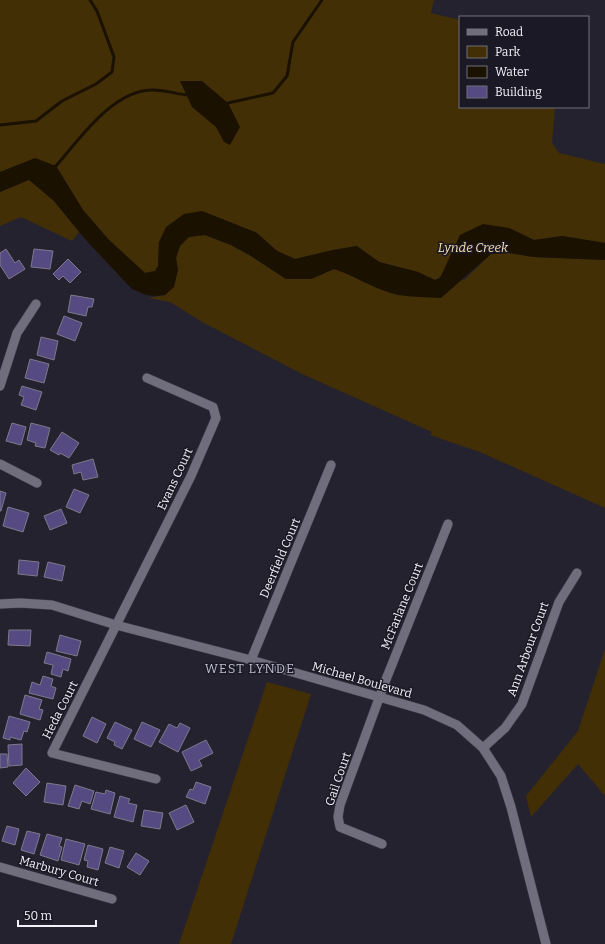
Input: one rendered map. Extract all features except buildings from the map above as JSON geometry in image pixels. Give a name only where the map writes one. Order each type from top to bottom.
[{"type":"street","points":[[0,386],[17,333],[36,304]]},
{"type":"street","name":"Evans Court","points":[[116,625],[191,476],[216,418],[213,407],[147,378]]},
{"type":"street","points":[[0,464],[37,483]]},
{"type":"street","name":"Deerfield Court","points":[[251,660],[331,465]]},
{"type":"street","name":"McFarlane Court","points":[[380,697],[448,524]]},
{"type":"street","name":"Ann Arbour Court","points":[[483,748],[505,728],[522,704],[558,602],[577,573]]},
{"type":"street","name":"Michael Boulevard","points":[[0,604],[20,603],[52,605],[116,625],[251,660],[424,710],[457,725],[483,748],[501,776],[511,807],[546,944]]},
{"type":"street","name":"Heda Court","points":[[116,625],[52,753],[156,780]]},
{"type":"street","name":"Gail Court","points":[[380,697],[340,805],[338,816],[340,827],[382,844]]},
{"type":"street","name":"Marbury Court","points":[[0,867],[112,899]]},
{"type":"green space","points":[[0,0],[434,0],[431,13],[459,20],[459,108],[555,108],[552,143],[559,153],[605,164],[605,243],[562,236],[534,240],[509,228],[435,280],[418,272],[379,262],[357,246],[295,259],[277,251],[257,233],[202,211],[159,242],[158,266],[155,271],[145,273],[109,240],[83,210],[56,166],[0,172]]},
{"type":"green space","points":[[29,179],[54,201],[79,232],[72,241],[21,217],[0,226],[0,192]]},
{"type":"green space","points":[[205,235],[231,245],[286,279],[311,279],[334,269],[349,274],[365,283],[464,280],[491,254],[509,253],[534,257],[605,260],[605,508],[480,452],[430,435],[432,432],[302,374],[204,323],[170,302],[148,298],[165,295],[178,270],[176,258],[180,246],[188,237]]},
{"type":"green space","points":[[605,649],[605,796],[578,764],[531,817],[526,796],[578,731]]},
{"type":"green space","points":[[267,682],[311,694],[231,944],[179,944]]},
{"type":"water","points":[[180,81],[202,81],[228,103],[240,127],[230,145],[224,142],[216,127],[192,107]]},
{"type":"water","name":"Lynde Creek","points":[[35,158],[56,166],[83,210],[109,240],[145,273],[155,271],[158,266],[159,242],[166,227],[184,214],[202,211],[257,233],[277,251],[295,259],[357,246],[379,262],[418,272],[435,280],[440,278],[460,235],[483,224],[509,228],[534,240],[562,236],[605,243],[605,260],[534,257],[509,253],[491,254],[441,298],[414,297],[390,293],[334,269],[311,279],[286,279],[231,245],[205,235],[189,237],[180,246],[176,258],[178,270],[174,287],[165,295],[146,295],[132,289],[85,239],[54,201],[29,180],[0,192],[0,172]]},
{"type":"waterway","points":[[0,125],[36,121],[62,101],[96,84],[112,72],[114,57],[97,11],[90,0]]},
{"type":"waterway","points":[[228,103],[273,93],[287,76],[293,42],[322,0]]},
{"type":"waterway","points":[[56,166],[86,131],[110,108],[123,99],[137,92],[151,90],[160,90],[187,95]]},
{"type":"district","name":"WEST LYNDE","points":[[250,668]]}]
